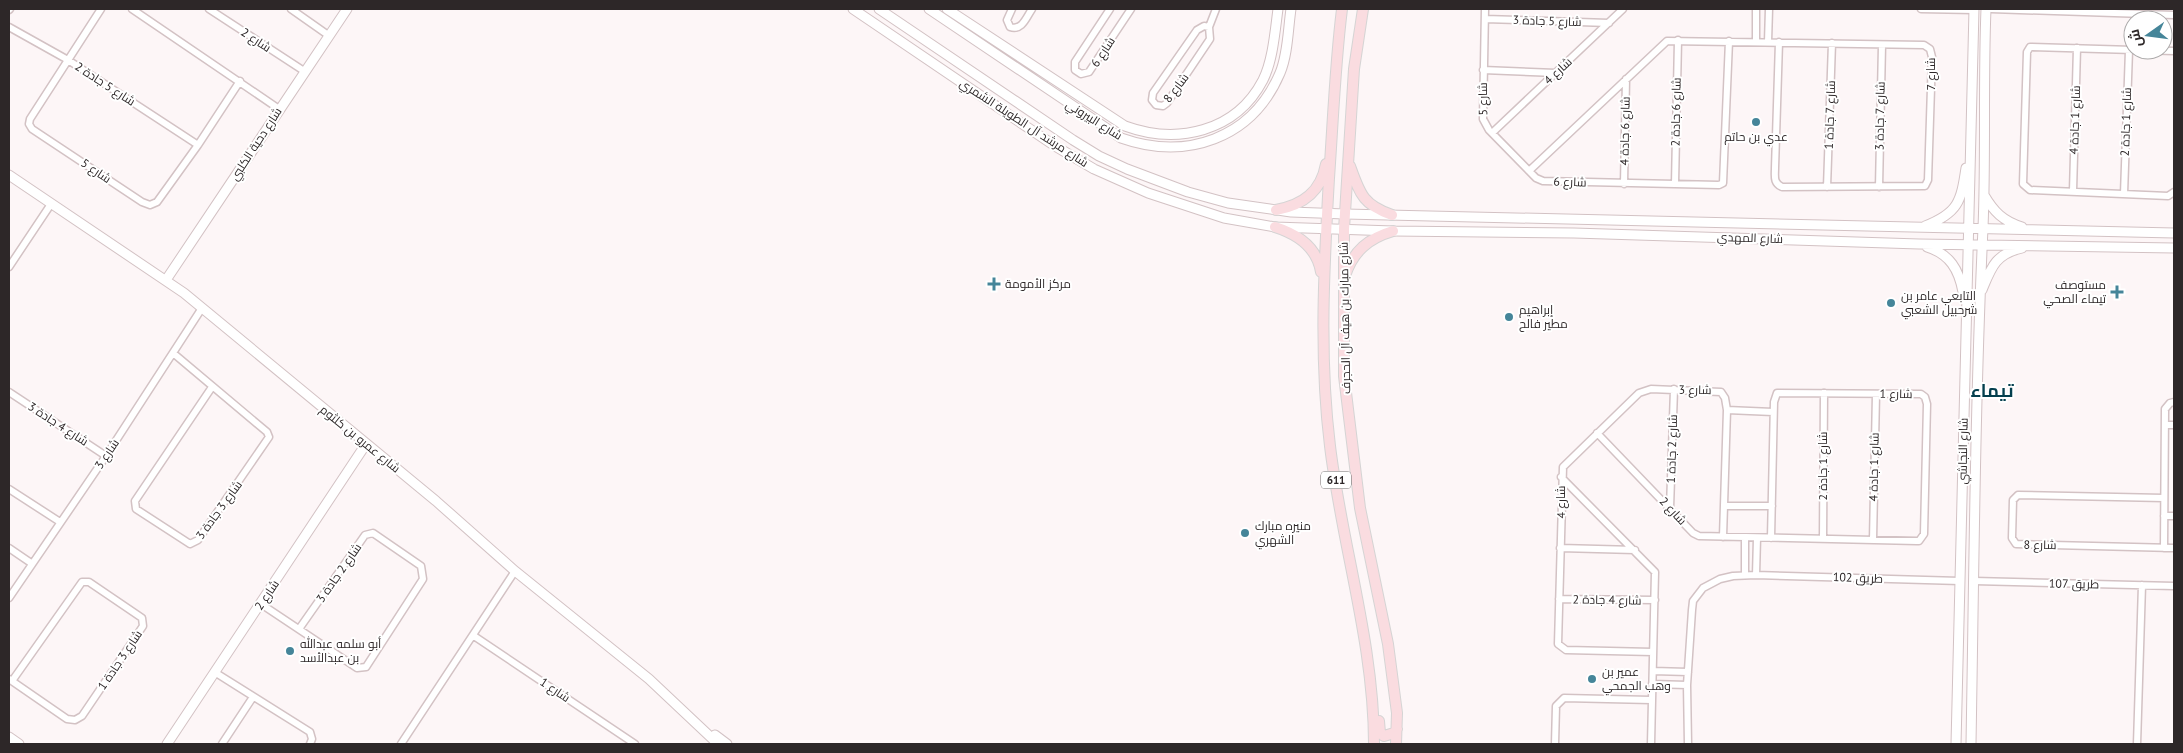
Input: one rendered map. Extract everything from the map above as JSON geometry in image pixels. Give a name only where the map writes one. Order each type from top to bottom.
[{"type":"main road","name":"شارع دحية الكلبي","points":[[166,280],[347,9]]},
{"type":"main road","name":"شارع مرشد آل الطويلة الشمري","points":[[853,9],[1055,146],[1122,182],[1224,218],[1275,227],[1326,228]]},
{"type":"main road","name":"شارع البيروني","points":[[929,9],[1121,138],[1157,148],[1196,145],[1212,141],[1248,119],[1262,103],[1281,71],[1291,9]]},
{"type":"main road","name":"شارع البيروني","points":[[947,9],[1125,126],[1155,135],[1173,135],[1206,130],[1224,121],[1252,96],[1264,78],[1268,65],[1278,9]]},
{"type":"main road","name":"شارع مبارك بن هيف آل الحجرف","points":[[1342,9],[1332,128],[1323,282],[1324,381],[1330,446],[1367,652],[1374,713],[1374,744]]},
{"type":"main road","name":"شارع مبارك بن هيف آل الحجرف","points":[[1362,9],[1354,69],[1344,229],[1342,292],[1344,382],[1360,508],[1388,644],[1397,712],[1396,744]]},
{"type":"main road","name":"شارع النجاشي","points":[[1971,744],[1986,9]]},
{"type":"main road","name":"شارع مرشد آل الطويلة الشمري","points":[[881,10],[1099,156],[1154,180],[1228,203],[1276,210],[1327,214]]},
{"type":"main road","name":"شارع النجاشي","points":[[1956,744],[1974,10]]},
{"type":"main road","points":[[975,40],[980,38],[982,32]]},
{"type":"main road","points":[[986,47],[986,40],[992,39]]},
{"type":"main road","points":[[981,96],[992,98],[1031,123],[1036,123],[1038,116]]},
{"type":"main road","points":[[1276,210],[1306,201],[1316,189],[1325,170],[1332,128]]},
{"type":"main road","points":[[1921,228],[1945,217],[1956,207],[1963,191],[1971,141]]},
{"type":"main road","points":[[1349,162],[1358,190],[1366,202],[1376,209],[1392,215]]},
{"type":"main road","name":"شارع عمرو بن كلثوم","points":[[9,176],[166,280],[202,308],[436,501],[516,571],[649,679],[718,744]]},
{"type":"main road","points":[[1983,193],[1996,213],[2004,220],[2030,230]]},
{"type":"main road","name":"شارع المهدي","points":[[1327,214],[2174,233]]},
{"type":"main road","points":[[1702,236],[1714,230],[1717,224]]},
{"type":"main road","points":[[1746,238],[1747,230],[1759,224]]},
{"type":"main road","points":[[1275,227],[1290,231],[1303,240],[1317,259],[1323,282]]},
{"type":"main road","name":"شارع المهدي","points":[[1326,228],[1393,231],[1702,236],[1919,244],[2174,248]]},
{"type":"main road","points":[[1342,292],[1352,258],[1363,245],[1377,236],[1393,231]]},
{"type":"main road","points":[[1919,244],[1937,250],[1955,266],[1966,304]]},
{"type":"main road","points":[[1979,298],[1990,268],[2010,254],[2030,246]]},
{"type":"main road","points":[[1324,381],[1332,375],[1337,375],[1344,382]]},
{"type":"main road","name":"شارع 2","points":[[167,744],[216,673],[366,444]]},
{"type":"main road","points":[[1962,476],[1969,472],[1976,478]]},
{"type":"main road","points":[[1367,652],[1372,662],[1380,732],[1384,736],[1389,736],[1397,729]]},
{"type":"main road","name":"شارع عمرو بن كلثوم","points":[[696,722],[727,744]]},
{"type":"main road","points":[[9,737],[19,744]]},
{"type":"street","name":"شارع 5","points":[[101,9],[30,119],[31,127],[142,202],[150,205],[156,202],[198,145],[240,81]]},
{"type":"street","points":[[132,9],[279,109]]},
{"type":"street","name":"شارع 2","points":[[209,9],[304,71]]},
{"type":"street","points":[[291,9],[328,35]]},
{"type":"street","points":[[1012,9],[1007,20],[1010,27],[1015,28],[1022,25],[1032,9]]},
{"type":"street","name":"شارع 6","points":[[1110,9],[1075,62],[1075,70],[1081,74],[1089,72],[1131,9]]},
{"type":"street","name":"شارع 8","points":[[1209,27],[1204,26],[1197,30],[1153,93],[1152,100],[1156,105],[1163,106],[1167,104],[1210,39],[1209,27],[1216,9]]},
{"type":"street","name":"شارع 5","points":[[1485,9],[1481,112],[1486,125],[1492,133],[1530,171]]},
{"type":"street","name":"شارع 4","points":[[1492,133],[1623,9]]},
{"type":"street","points":[[1756,9],[1756,42]]},
{"type":"street","points":[[1768,42],[1769,9]]},
{"type":"street","points":[[1921,9],[1974,10]]},
{"type":"street","points":[[1991,9],[2174,15]]},
{"type":"street","name":"شارع 5 جادة 3","points":[[1485,19],[1608,23]]},
{"type":"street","name":"شارع 5 جادة 2","points":[[9,27],[68,60],[198,145]]},
{"type":"street","points":[[1530,171],[1663,43],[1678,40],[1779,42]]},
{"type":"street","name":"شارع 6 جادة 2","points":[[1675,184],[1678,40]]},
{"type":"street","name":"شارع 6","points":[[1530,171],[1543,181],[1719,185],[1724,178],[1730,41]]},
{"type":"street","name":"شارع 7","points":[[1779,42],[1924,45],[1930,48],[1932,57],[1928,180],[1925,186],[1918,188],[1782,187],[1775,180],[1779,42]]},
{"type":"street","name":"شارع 7 جادة 1","points":[[1827,187],[1832,44]]},
{"type":"street","name":"شارع 7 جادة 3","points":[[1879,187],[1882,45]]},
{"type":"street","points":[[2123,50],[2030,47],[2028,52],[2023,181],[2025,187],[2030,190],[2168,196],[2174,192]]},
{"type":"street","name":"شارع 1 جادة 4","points":[[2074,192],[2077,48]]},
{"type":"street","name":"شارع 1 جادة 2","points":[[2124,194],[2131,60]]},
{"type":"street","points":[[1483,70],[1556,73]]},
{"type":"street","name":"شارع 6 جادة 4","points":[[1624,184],[1626,79]]},
{"type":"street","points":[[9,267],[51,204]]},
{"type":"street","name":"شارع 3","points":[[9,598],[106,456],[202,308]]},
{"type":"street","name":"شارع 3 جادة 3","points":[[173,353],[267,432],[269,439],[198,540],[190,544],[136,509],[134,501],[212,387]]},
{"type":"street","name":"شارع 3","points":[[1561,477],[1563,467],[1567,461],[1638,393],[1651,389],[1717,390],[1725,398],[1726,410],[1723,537]]},
{"type":"street","name":"شارع 2 جادة 1","points":[[1670,508],[1674,390]]},
{"type":"street","name":"شارع 4 جادة 3","points":[[9,392],[106,456]]},
{"type":"street","name":"شارع 1","points":[[1777,393],[1876,394],[1921,394],[1927,404],[1922,537],[1917,541],[1771,538],[1773,412],[1774,398],[1777,393]]},
{"type":"street","name":"شارع 1 جادة 2","points":[[1823,539],[1824,393]]},
{"type":"street","name":"شارع 1 جادة 4","points":[[1873,540],[1876,394]]},
{"type":"street","points":[[2164,548],[2164,425],[2166,409],[2170,402],[2174,402]]},
{"type":"street","points":[[1726,410],[1773,412]]},
{"type":"street","points":[[2164,425],[2174,425]]},
{"type":"street","name":"شارع 2","points":[[1598,433],[1696,535],[1771,538]]},
{"type":"street","name":"شارع 4","points":[[1561,477],[1558,644],[1563,650],[1653,652]]},
{"type":"street","name":"شارع 4","points":[[1561,477],[1655,572],[1652,670]]},
{"type":"street","points":[[9,488],[60,522]]},
{"type":"street","name":"شارع 8","points":[[2164,498],[2018,495],[2013,500],[2012,538],[2016,544],[2174,548]]},
{"type":"street","points":[[1724,506],[1772,506]]},
{"type":"street","points":[[2164,516],[2174,516]]},
{"type":"street","name":"شارع 2 جادة 3","points":[[261,604],[357,668],[364,668],[423,579],[423,570],[421,566],[373,533],[365,535],[299,629]]},
{"type":"street","points":[[1745,538],[1745,575]]},
{"type":"street","points":[[1756,575],[1757,538]]},
{"type":"street","points":[[9,548],[31,564]]},
{"type":"street","points":[[1560,548],[1635,550]]},
{"type":"street","points":[[401,744],[516,571]]},
{"type":"street","name":"طريق 102","points":[[1688,744],[1687,685],[1693,600],[1703,588],[1715,581],[1745,575],[1960,581]]},
{"type":"street","name":"طريق 107","points":[[1974,581],[2174,586]]},
{"type":"street","name":"شارع 3 جادة 1","points":[[83,582],[89,582],[142,618],[143,626],[82,716],[75,720],[67,719],[10,680],[83,582]]},
{"type":"street","points":[[2137,744],[2142,585]]},
{"type":"street","name":"شارع 4 جادة 2","points":[[1559,599],[1655,600]]},
{"type":"street","name":"شارع 1","points":[[474,636],[635,744]]},
{"type":"street","points":[[1651,744],[1652,670],[1688,672]]},
{"type":"street","points":[[216,673],[310,732],[312,739],[310,744]]},
{"type":"street","points":[[1652,684],[1687,685]]},
{"type":"street","points":[[222,744],[253,697]]},
{"type":"street","points":[[1555,744],[1556,706],[1564,698],[1652,700]]},
{"type":"place","name":"عدي بن حاتم","points":[[1756,122]]},
{"type":"place","name":"مركز الأمومة","points":[[994,284]]},
{"type":"place","name":"مستوصف تيماء الصحي","points":[[2117,292]]},
{"type":"place","name":"التابعي عامر بن شرحبيل الشعبي","points":[[1891,303]]},
{"type":"place","name":"إبراهيم مطير فالح","points":[[1509,317]]},
{"type":"place","name":"منيره مبارك الشهري","points":[[1245,533]]},
{"type":"place","name":"أبو سلمه عبدالله بن عبدالأسد","points":[[290,651]]},
{"type":"place","name":"عمير بن وهب الجمحي","points":[[1592,679]]},
{"type":"district","name":"تيماء","points":[[1992,391]]}]
